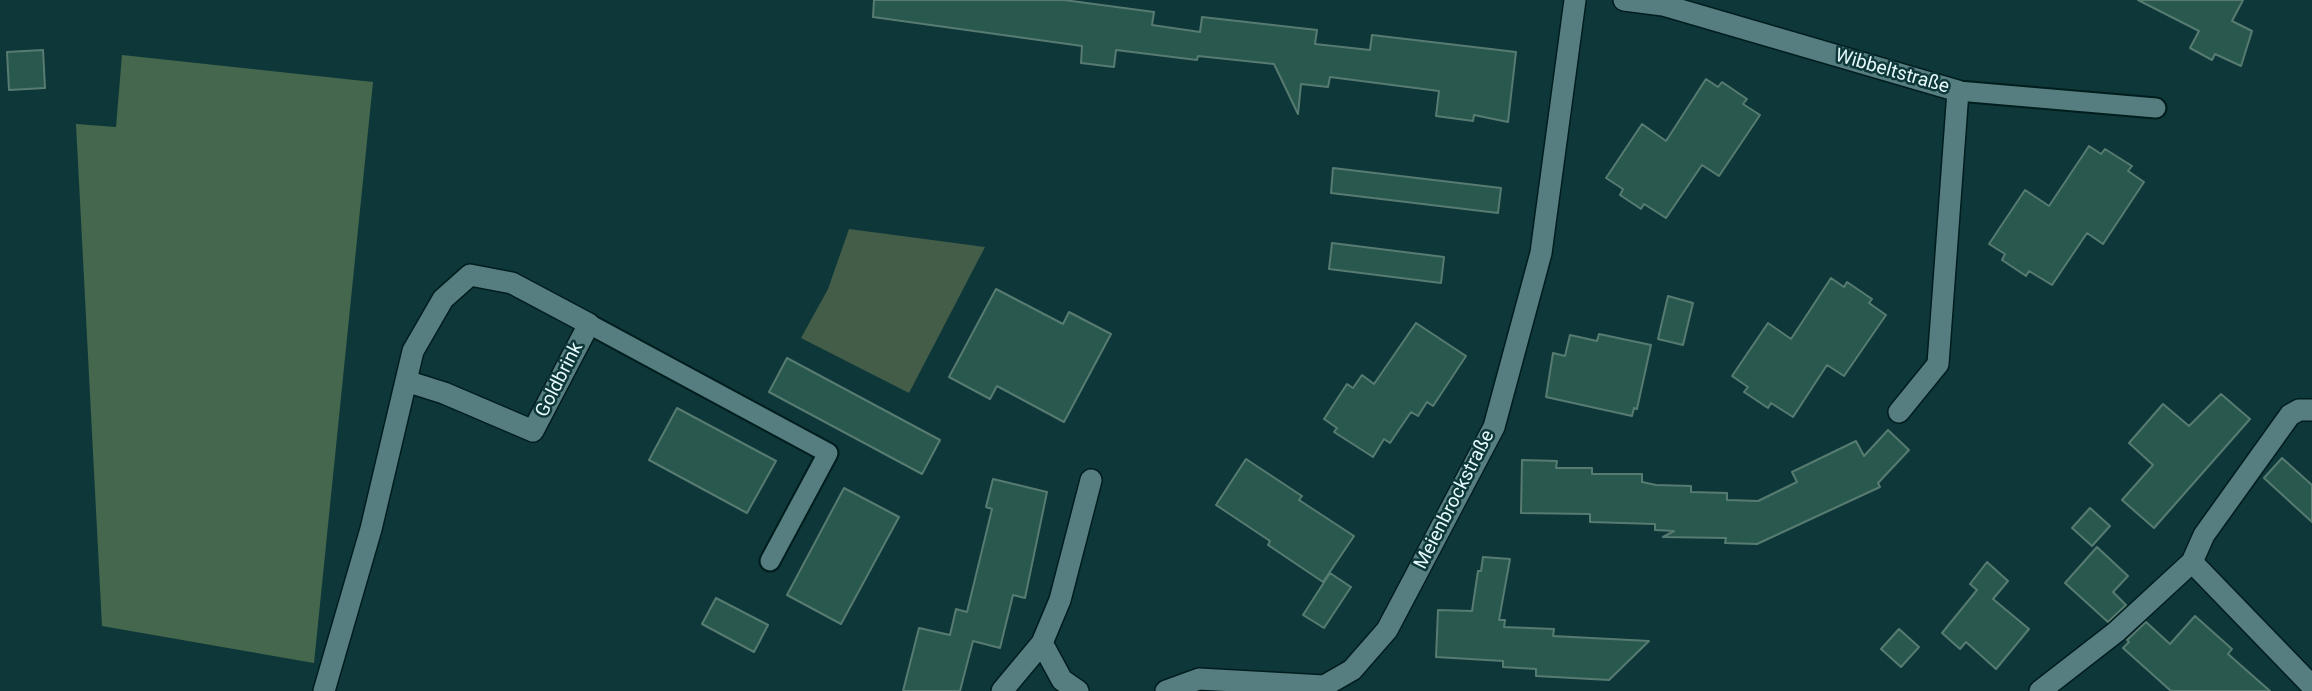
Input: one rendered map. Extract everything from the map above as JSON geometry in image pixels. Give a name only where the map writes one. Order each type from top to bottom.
[{"type":"street","name":"Meienbrockstraße","points":[[1166,691],[1199,679],[1324,686],[1352,670],[1387,630],[1494,426],[1541,253],[1576,0]]},
{"type":"street","name":"Wibbeltstraße","points":[[1624,0],[1663,2],[1958,91],[1938,364],[1899,412]]},
{"type":"street","name":"Goldbrink","points":[[324,691],[371,530],[413,351],[443,299],[470,275],[512,283],[589,324],[533,431],[444,393],[406,381]]},
{"type":"street","points":[[2040,691],[2116,632],[2192,562],[2204,534],[2290,415],[2299,410],[2312,410]]},
{"type":"street","points":[[1002,691],[1042,643],[1060,600],[1091,480]]},
{"type":"street","points":[[2192,562],[2312,686]]},
{"type":"street","points":[[1042,643],[1062,680],[1078,691]]},
{"type":"lane","points":[[1958,91],[2156,108]]},
{"type":"lane","points":[[589,324],[828,453],[770,561]]},
{"type":"green space","points":[[122,55],[373,82],[314,663],[102,626],[76,124],[116,127]]},
{"type":"green space","points":[[849,229],[985,247],[909,393],[801,338],[828,289]]},
{"type":"building","points":[[874,0],[1064,0],[1154,12],[1152,25],[1200,32],[1202,17],[1317,30],[1315,44],[1370,50],[1372,35],[1516,52],[1508,122],[1474,115],[1473,121],[1436,116],[1439,91],[1330,77],[1328,87],[1301,84],[1298,114],[1274,64],[1198,56],[1197,60],[1116,50],[1114,67],[1081,63],[1082,46],[873,17]]},
{"type":"building","points":[[2138,0],[2243,0],[2232,21],[2252,31],[2241,66],[2215,54],[2212,60],[2190,48],[2199,31]]},
{"type":"building","points":[[43,50],[45,88],[9,90],[7,52]]},
{"type":"building","points":[[1706,79],[1718,87],[1722,82],[1747,99],[1743,104],[1760,115],[1719,176],[1702,165],[1666,218],[1644,204],[1641,209],[1620,195],[1623,189],[1606,178],[1642,124],[1666,141]]},
{"type":"building","points":[[2089,146],[2101,154],[2105,149],[2132,166],[2128,171],[2144,182],[2103,244],[2087,233],[2052,285],[2029,271],[2026,276],[2002,260],[2005,254],[1989,244],[2025,190],[2049,206]]},
{"type":"building","points":[[1333,168],[1501,188],[1498,213],[1331,193]]},
{"type":"building","points":[[1332,243],[1444,257],[1441,283],[1329,269]]},
{"type":"building","points":[[1831,278],[1844,287],[1847,282],[1872,299],[1869,303],[1886,315],[1844,376],[1827,365],[1793,417],[1771,403],[1768,408],[1744,392],[1748,387],[1732,376],[1768,323],[1791,339]]},
{"type":"building","points":[[996,289],[1063,324],[1069,312],[1111,334],[1064,422],[997,386],[990,399],[949,377]]},
{"type":"building","points":[[1668,296],[1693,303],[1683,345],[1658,339]]},
{"type":"building","points":[[1416,323],[1466,356],[1433,406],[1427,402],[1418,416],[1411,412],[1390,443],[1384,439],[1373,457],[1334,432],[1337,428],[1324,419],[1347,384],[1353,388],[1362,375],[1374,384]]},
{"type":"building","points":[[1599,334],[1651,345],[1637,409],[1634,408],[1632,416],[1546,397],[1553,353],[1565,356],[1570,335],[1597,341]]},
{"type":"building","points":[[787,358],[940,440],[922,474],[769,392]]},
{"type":"building","points":[[2221,394],[2250,419],[2154,528],[2122,500],[2153,465],[2129,443],[2163,404],[2189,426]]},
{"type":"building","points":[[677,408],[776,461],[747,513],[649,460]]},
{"type":"building","points":[[1888,430],[1909,450],[1878,483],[1880,487],[1757,544],[1725,543],[1726,538],[1663,537],[1674,531],[1655,530],[1655,524],[1590,522],[1590,514],[1521,513],[1522,460],[1557,461],[1556,468],[1592,468],[1592,474],[1642,474],[1642,482],[1691,486],[1691,492],[1727,493],[1727,500],[1758,501],[1797,482],[1792,472],[1856,441],[1864,456]]},
{"type":"building","points":[[2282,458],[2312,485],[2312,522],[2264,478]]},
{"type":"building","points":[[1246,459],[1302,496],[1299,500],[1354,536],[1323,582],[1268,545],[1270,541],[1216,505]]},
{"type":"building","points":[[993,479],[1047,492],[1025,598],[1013,595],[1000,648],[973,641],[960,691],[903,691],[919,628],[950,635],[956,609],[967,612],[992,509],[986,507]]},
{"type":"building","points":[[844,488],[899,517],[841,624],[787,595]]},
{"type":"building","points":[[2090,508],[2110,526],[2092,546],[2072,528]]},
{"type":"building","points":[[2097,547],[2128,576],[2113,592],[2126,605],[2108,622],[2065,583]]},
{"type":"building","points":[[1483,557],[1510,559],[1499,620],[1505,620],[1504,627],[1554,629],[1553,636],[1649,641],[1609,680],[1536,676],[1536,669],[1503,667],[1503,661],[1436,657],[1438,610],[1472,611],[1478,571],[1481,571]]},
{"type":"building","points":[[1987,562],[2008,581],[1993,599],[2029,629],[1996,669],[1966,642],[1960,649],[1942,633],[1977,590],[1970,584]]},
{"type":"building","points":[[1330,573],[1351,587],[1324,628],[1303,615]]},
{"type":"building","points":[[716,598],[768,625],[754,652],[702,624]]},
{"type":"building","points":[[2195,616],[2232,649],[2228,654],[2270,691],[2171,691],[2123,648],[2129,642],[2127,640],[2146,622],[2170,644]]},
{"type":"building","points":[[1899,629],[1919,647],[1901,667],[1881,649]]}]
